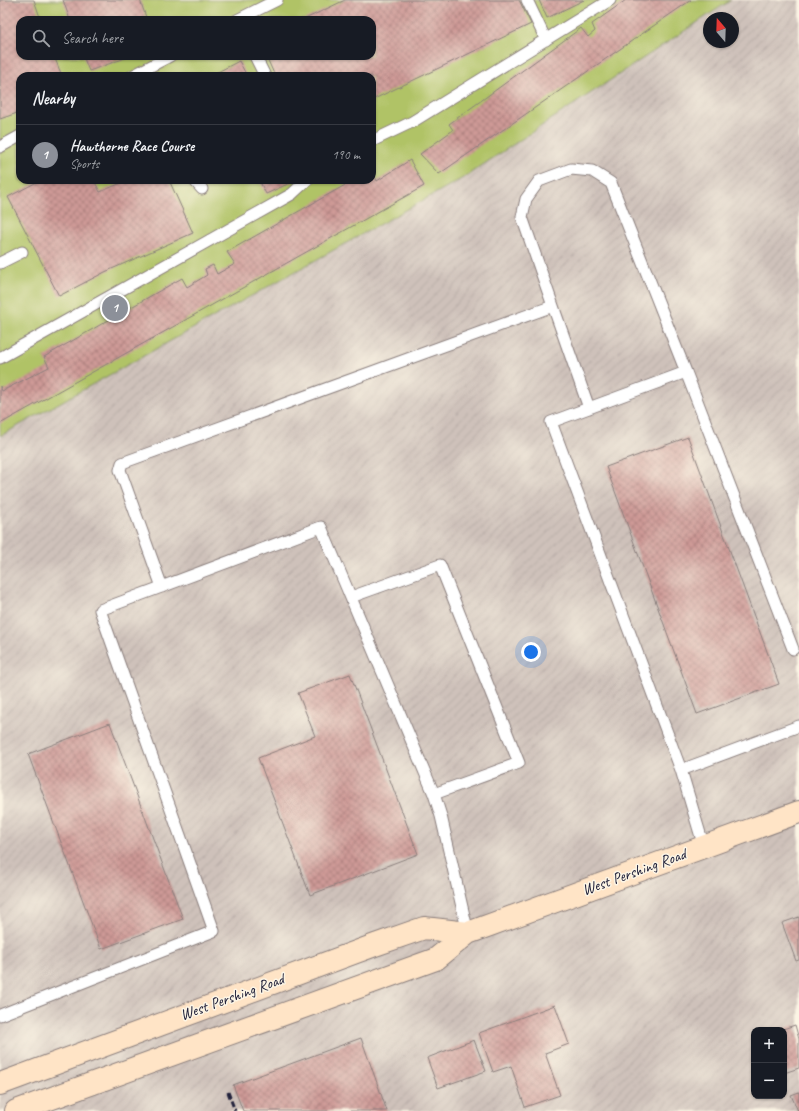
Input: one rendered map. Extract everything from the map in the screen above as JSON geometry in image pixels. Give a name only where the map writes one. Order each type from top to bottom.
[{"type":"main road","name":"West Pershing Road","points":[[16,1111],[436,959],[468,932],[799,812]]},
{"type":"main road","name":"West Pershing Road","points":[[0,1084],[424,928],[468,932]]},
{"type":"lane","points":[[527,0],[546,40]]},
{"type":"lane","points":[[376,139],[412,122],[610,0]]},
{"type":"lane","points":[[245,16],[271,2]]},
{"type":"lane","points":[[140,72],[162,60]]},
{"type":"lane","points":[[257,60],[262,72]]},
{"type":"lane","points":[[0,146],[16,138]]},
{"type":"lane","points":[[589,408],[522,217],[526,199],[539,181],[571,169],[592,171],[611,183],[793,648]]},
{"type":"lane","points":[[198,184],[202,189]]},
{"type":"lane","points":[[0,358],[292,194],[303,184]]},
{"type":"lane","points":[[0,263],[22,252]]},
{"type":"lane","points":[[162,587],[120,470],[122,463],[553,306]]},
{"type":"lane","points":[[686,372],[551,422],[681,770],[704,847]]},
{"type":"lane","points":[[0,1015],[214,931],[100,610],[321,527],[434,794],[441,816],[468,932]]},
{"type":"lane","points":[[351,597],[440,565],[519,763],[434,794]]},
{"type":"lane","points":[[681,770],[799,726]]},
{"type":"shaded area","points":[[731,0],[799,0],[799,1111],[0,1111],[0,436],[463,178],[703,19],[703,48],[739,48],[739,12],[713,12]]},
{"type":"green space","points":[[0,0],[731,0],[713,12],[703,12],[703,19],[463,178],[0,436]]},
{"type":"building","points":[[0,0],[34,0],[40,16],[16,16],[16,60],[56,60],[60,72],[16,72],[16,113],[0,119]]},
{"type":"building","points":[[63,0],[140,0],[146,16],[69,16]]},
{"type":"building","points":[[345,0],[519,0],[531,24],[376,98],[376,72],[273,72],[268,60],[376,60],[376,16],[311,16]]},
{"type":"building","points":[[539,0],[584,0],[547,18]]},
{"type":"building","points":[[626,0],[691,0],[439,174],[420,154],[453,130],[449,124],[581,28],[588,37],[595,31],[592,24]]},
{"type":"building","points":[[85,60],[120,60],[89,71]]},
{"type":"building","points":[[239,61],[245,72],[218,72]]},
{"type":"building","points":[[410,160],[424,186],[0,424],[0,386],[2,391],[49,367],[44,357],[182,278],[187,287],[207,275],[205,269],[213,265],[217,274],[235,264],[227,252],[347,184],[376,184],[376,179],[377,181]]},
{"type":"building","points":[[33,184],[96,184],[100,192],[119,184],[171,184],[193,233],[105,272],[59,296],[8,197]]},
{"type":"building","points":[[261,184],[288,184],[266,194]]},
{"type":"building","points":[[688,437],[779,684],[697,714],[606,467]]},
{"type":"building","points":[[350,674],[418,854],[310,895],[258,758],[315,736],[298,693]]},
{"type":"building","points":[[110,723],[183,919],[101,949],[28,754]]},
{"type":"building","points":[[799,917],[799,960],[796,961],[782,923]]},
{"type":"building","points":[[555,1005],[569,1044],[545,1053],[560,1095],[525,1107],[511,1066],[493,1072],[479,1033]]},
{"type":"building","points":[[795,1025],[799,1039],[799,1068],[787,1072],[787,1063],[787,1028]]},
{"type":"building","points":[[361,1038],[387,1111],[243,1111],[233,1085]]},
{"type":"building","points":[[474,1040],[486,1071],[438,1088],[427,1058]]},
{"type":"building","points":[[799,1092],[799,1111],[798,1111],[791,1095]]},
{"type":"railway","points":[[228,1092],[235,1111]]},
{"type":"place","name":"Hawthorne Race Course","points":[[115,308]]}]
